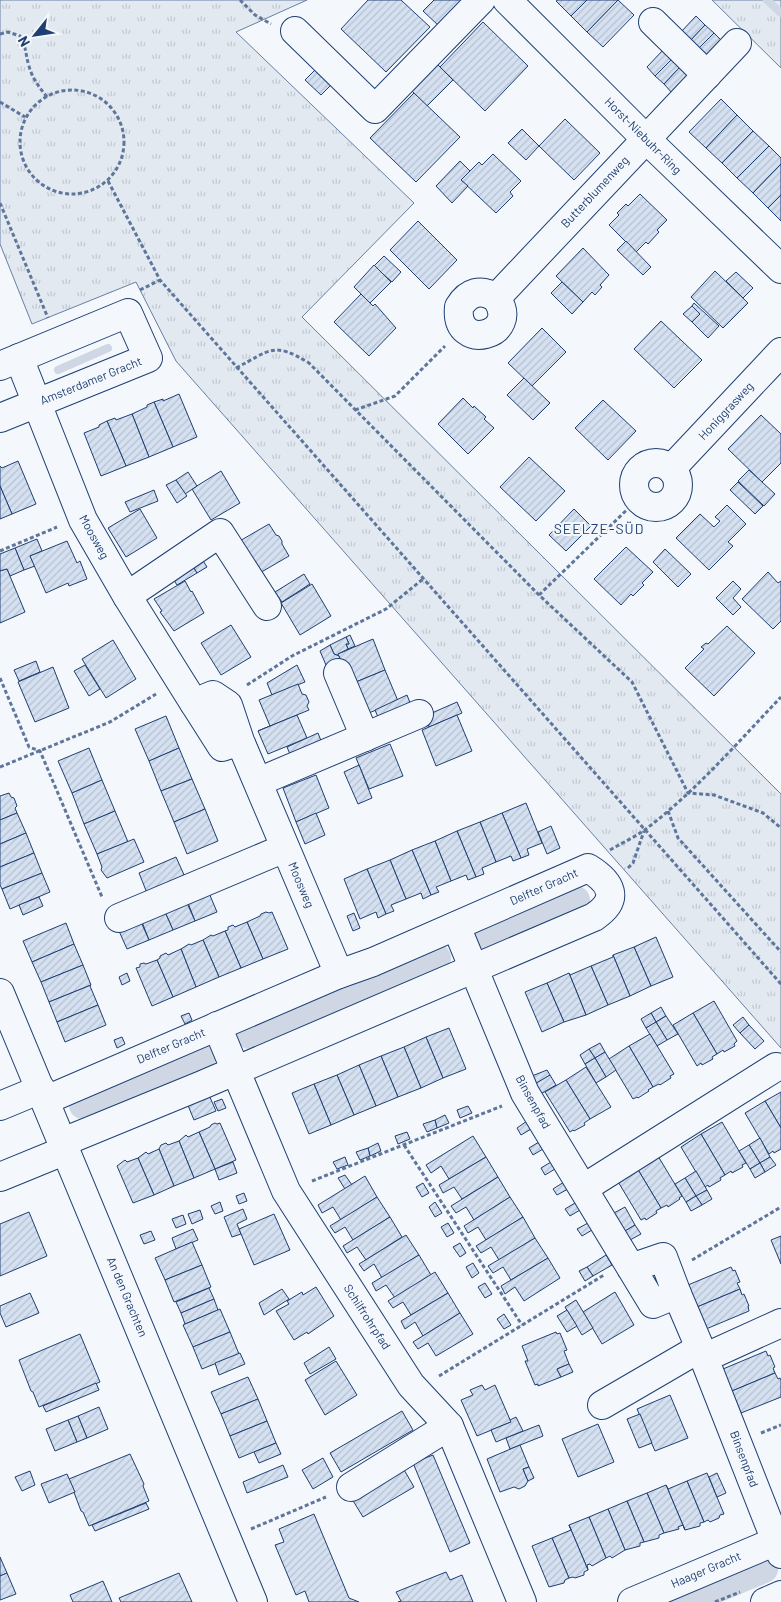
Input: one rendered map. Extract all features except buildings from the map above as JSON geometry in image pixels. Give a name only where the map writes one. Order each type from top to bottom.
[{"type":"street","points":[[295,31],[375,108],[481,0]]},
{"type":"street","name":"Horst-Niebuhr-Ring","points":[[507,0],[781,270]]},
{"type":"street","points":[[654,22],[707,74]]},
{"type":"street","name":"Butterblumenweg","points":[[464,328],[459,314],[460,307],[469,296],[482,292],[496,298],[736,44]]},
{"type":"street","name":"Amsterdamer Gracht","points":[[0,418],[148,358],[128,313],[10,362]]},
{"type":"street","name":"Honiggrasweg","points":[[639,498],[634,485],[638,471],[651,463],[658,463],[671,469],[781,352]]},
{"type":"street","name":"Moosweg","points":[[10,362],[36,403],[81,517],[127,596],[222,747],[240,741]]},
{"type":"street","points":[[127,596],[220,533],[267,606]]},
{"type":"street","points":[[338,673],[365,737]]},
{"type":"street","points":[[194,703],[213,695],[228,705]]},
{"type":"street","name":"Moosweg","points":[[228,705],[240,741],[339,974]]},
{"type":"street","points":[[258,782],[419,714]]},
{"type":"street","points":[[119,918],[286,848]]},
{"type":"street","name":"Delfter Gracht","points":[[0,1106],[43,1094],[217,1026],[339,974],[373,962],[588,868],[601,876],[608,886]]},
{"type":"street","points":[[0,1177],[64,1146],[594,917],[605,910],[610,896],[608,886]]},
{"type":"street","name":"Binsenpfad","points":[[456,926],[528,1096],[653,1304],[673,1283],[779,1545]]},
{"type":"street","name":"An den Grachten","points":[[0,993],[253,1602]]},
{"type":"street","name":"Schilfrohrpfad","points":[[217,1026],[286,1191],[415,1390],[449,1426],[522,1602]]},
{"type":"street","points":[[584,1188],[776,1067]]},
{"type":"street","points":[[602,1405],[702,1353],[781,1323]]},
{"type":"street","points":[[351,1486],[449,1426]]},
{"type":"street","name":"Haager Gracht","points":[[632,1602],[779,1545]]},
{"type":"street","points":[[753,1596],[781,1595]]},
{"type":"path","points":[[240,0],[255,14],[272,24],[295,31]]},
{"type":"path","points":[[0,34],[8,32],[20,36],[27,52],[28,65],[35,81],[46,97]]},
{"type":"path","points":[[70,89],[88,92],[104,100],[116,114],[124,130],[124,148],[119,166],[108,181],[94,190],[79,194],[62,193],[47,188],[34,178],[25,164],[20,149],[21,132],[26,117],[37,103],[46,97],[52,93],[70,89]]},
{"type":"path","points":[[0,102],[26,117]]},
{"type":"path","points":[[108,181],[160,280],[781,984]]},
{"type":"path","points":[[0,203],[58,342]]},
{"type":"path","points":[[354,410],[395,396],[464,328]]},
{"type":"path","points":[[236,368],[272,349],[290,351],[309,363],[539,595],[632,682],[688,793]]},
{"type":"path","points":[[539,595],[639,498]]},
{"type":"path","points":[[0,551],[81,517]]},
{"type":"path","points":[[228,705],[231,695],[292,656],[386,608],[423,578]]},
{"type":"path","points":[[0,678],[29,747],[40,751],[108,911],[119,918]]},
{"type":"path","points":[[0,767],[110,722],[180,679]]},
{"type":"path","points":[[588,868],[607,852],[645,830],[668,811],[688,793],[781,697]]},
{"type":"path","points":[[688,793],[714,795],[763,813],[781,828]]},
{"type":"path","points":[[668,811],[678,838],[781,952]]},
{"type":"path","points":[[608,886],[633,863],[645,830]]},
{"type":"path","points":[[286,1191],[528,1096]]},
{"type":"path","points":[[404,1145],[522,1325]]},
{"type":"path","points":[[673,1283],[781,1207]]},
{"type":"path","points":[[415,1390],[522,1325],[629,1264]]},
{"type":"path","points":[[227,1538],[351,1486]]},
{"type":"path","points":[[715,1602],[753,1596]]},
{"type":"green space","points":[[0,0],[307,0],[236,32],[414,203],[302,317],[781,794],[781,1048],[176,361],[136,282],[32,324],[0,244]]},
{"type":"green space","points":[[712,0],[781,0],[781,68]]},
{"type":"waterway","points":[[767,0],[781,13]]},
{"type":"waterway","points":[[58,370],[108,348]]},
{"type":"waterway","points":[[489,937],[576,900]]},
{"type":"waterway","points":[[250,1035],[437,958]]},
{"type":"waterway","points":[[83,1105],[203,1055]]},
{"type":"waterway","points":[[685,1602],[764,1569]]},
{"type":"district","name":"SEELZE-SÜD","points":[[599,529]]}]
